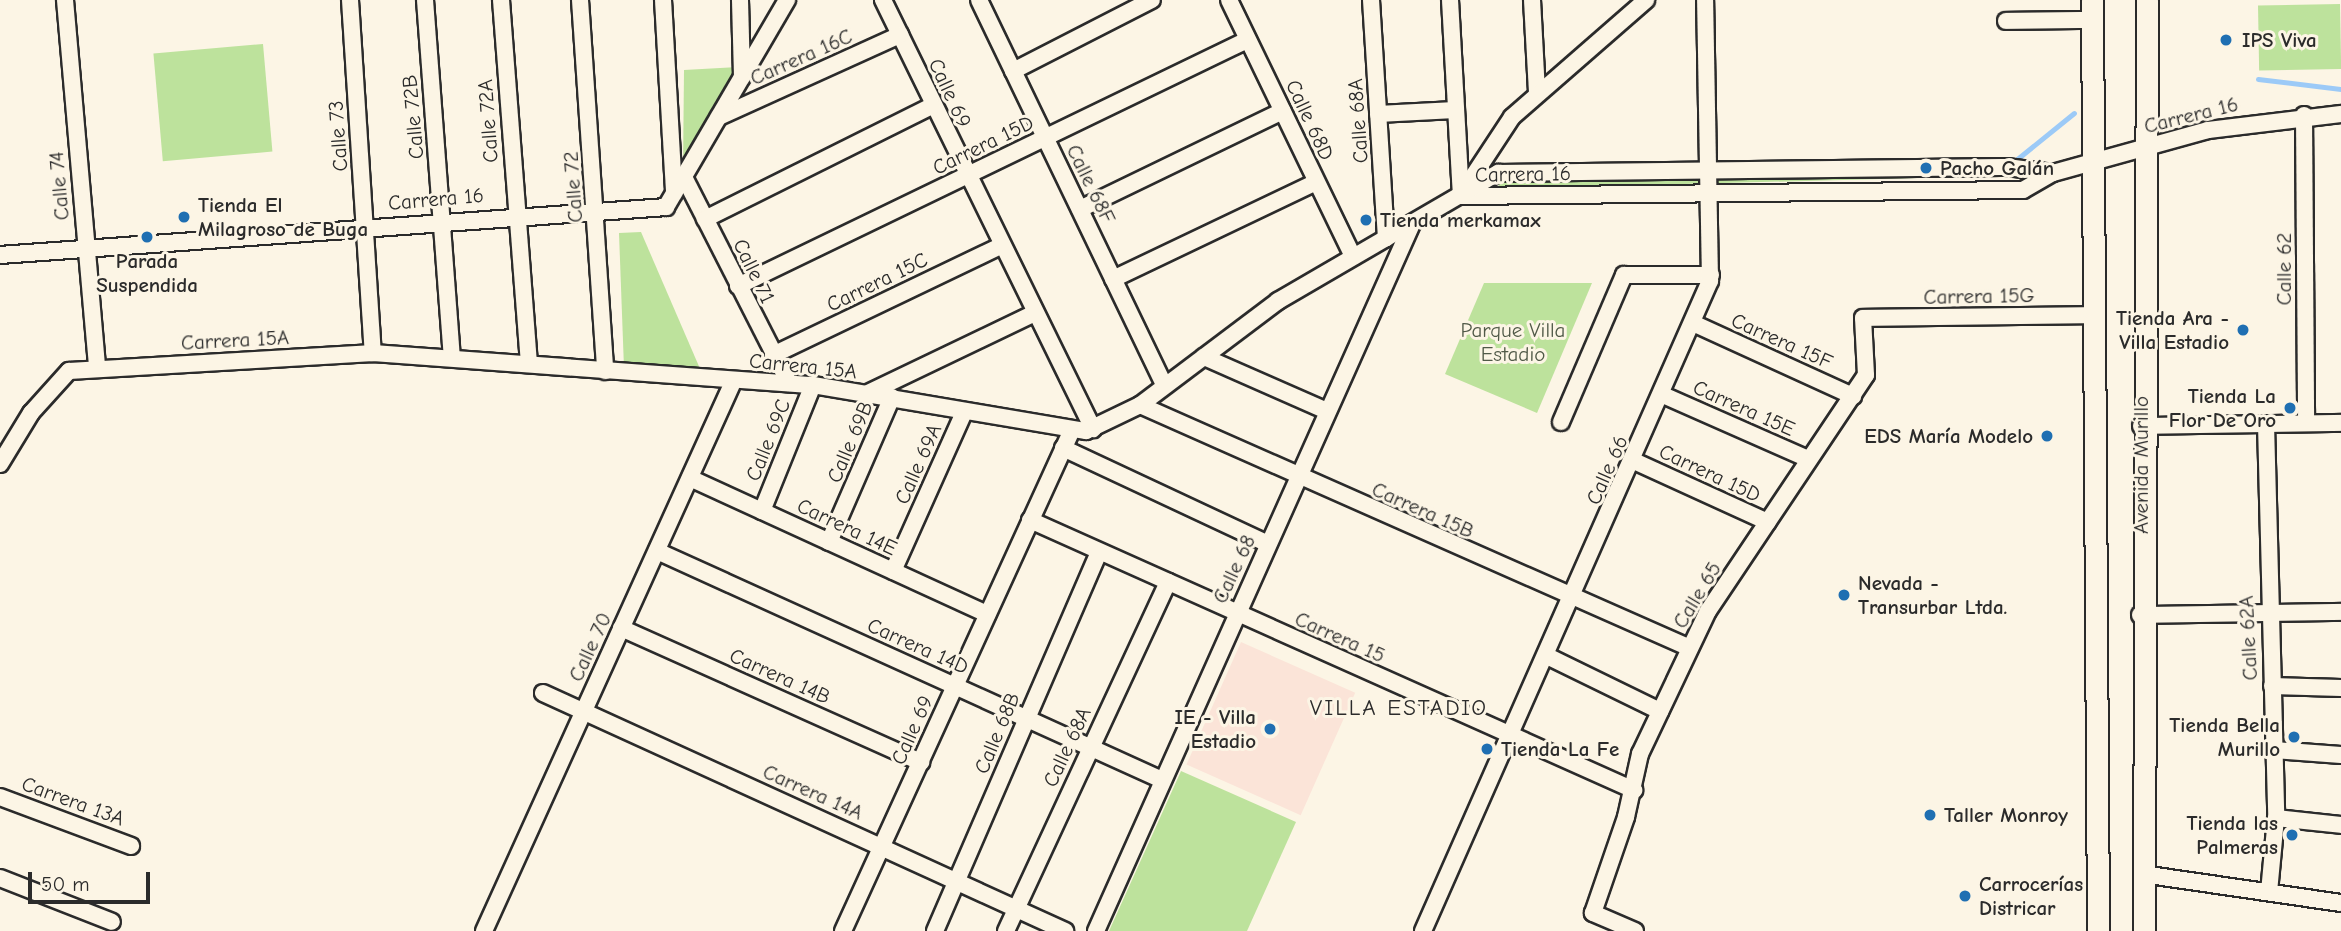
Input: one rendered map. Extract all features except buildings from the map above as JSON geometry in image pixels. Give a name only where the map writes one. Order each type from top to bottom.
[{"type":"main road","name":"Avenida Murillo","points":[[2144,931],[2140,615],[2147,0]]},
{"type":"main road","points":[[2092,10],[2098,931]]},
{"type":"street","name":"Calle 74","points":[[65,0],[97,369]]},
{"type":"street","name":"Calle 73","points":[[350,0],[373,353]]},
{"type":"street","name":"Calle 72B","points":[[425,0],[452,356]]},
{"type":"street","name":"Calle 72A","points":[[501,0],[529,364]]},
{"type":"street","name":"Calle 72","points":[[580,0],[605,371]]},
{"type":"street","points":[[663,0],[670,200]]},
{"type":"street","points":[[740,0],[742,78]]},
{"type":"street","points":[[670,200],[787,0]]},
{"type":"street","name":"Calle 69","points":[[883,0],[1000,246],[1093,429]]},
{"type":"street","name":"Calle 68F","points":[[979,0],[1165,386]]},
{"type":"street","points":[[1013,71],[1152,0]]},
{"type":"street","name":"Calle 68D","points":[[1229,0],[1353,257]]},
{"type":"street","name":"Calle 68A","points":[[1371,0],[1386,239]]},
{"type":"street","points":[[1450,0],[1461,195]]},
{"type":"street","points":[[1532,0],[1537,92]]},
{"type":"street","points":[[1461,195],[1490,144],[1537,92],[1646,0]]},
{"type":"street","name":"Calle 66","points":[[1423,931],[1695,324],[1711,275],[1706,0]]},
{"type":"street","points":[[2006,21],[2092,10]]},
{"type":"street","name":"Carrera 16C","points":[[719,117],[900,35]]},
{"type":"street","name":"Carrera 15D","points":[[738,286],[1247,40]]},
{"type":"street","points":[[705,219],[932,106]]},
{"type":"street","points":[[1378,114],[1455,110]]},
{"type":"street","points":[[1080,209],[1283,111]]},
{"type":"street","name":"Carrera 16","points":[[1461,195],[2023,190],[2053,173],[2146,147],[2304,115],[2341,114]]},
{"type":"street","name":"Calle 62","points":[[2304,115],[2306,424]]},
{"type":"street","name":"Carrera 16","points":[[1461,195],[1498,173],[2025,167],[2053,173]]},
{"type":"street","name":"Calle 71","points":[[684,177],[789,383]]},
{"type":"street","points":[[1114,279],[1316,182]]},
{"type":"street","name":"Carrera 15A","points":[[0,464],[31,412],[69,371],[373,353],[452,356],[605,371],[813,385],[892,397],[1071,432],[1093,429],[1140,405],[1278,301],[1461,195]]},
{"type":"street","name":"Carrera 16","points":[[0,256],[443,219],[596,211],[670,200]]},
{"type":"street","name":"Calle 68","points":[[1096,931],[1236,614],[1300,480],[1327,411],[1411,226]]},
{"type":"street","name":"Carrera 15C","points":[[773,355],[1000,246]]},
{"type":"street","points":[[1561,422],[1624,275],[1711,275]]},
{"type":"street","points":[[868,393],[1035,313]]},
{"type":"street","name":"Carrera 15G","points":[[1863,318],[2095,315]]},
{"type":"street","name":"Calle 65","points":[[1635,931],[1593,913],[1634,790],[1635,768],[1690,648],[1808,459],[1853,396],[1869,364],[1863,318]]},
{"type":"street","name":"Carrera 15F","points":[[1695,324],[1853,396]]},
{"type":"street","points":[[1204,356],[1327,411]]},
{"type":"street","name":"Calle 70","points":[[484,931],[734,380]]},
{"type":"street","name":"Calle 69C","points":[[762,511],[813,385]]},
{"type":"street","name":"Carrera 15E","points":[[1663,395],[1808,459]]},
{"type":"street","name":"Calle 69B","points":[[829,542],[892,397]]},
{"type":"street","name":"Carrera 15B","points":[[1140,405],[1300,480],[1690,648]]},
{"type":"street","name":"Calle 69A","points":[[892,571],[964,412]]},
{"type":"street","points":[[2141,426],[2341,423]]},
{"type":"street","name":"Calle 62A","points":[[2266,424],[2267,613],[2276,818],[2269,892]]},
{"type":"street","name":"Calle 69","points":[[844,931],[1071,432]]},
{"type":"street","points":[[1063,448],[1268,544]]},
{"type":"street","name":"Carrera 15D","points":[[1634,461],[1768,522]]},
{"type":"street","name":"Carrera 14E","points":[[690,478],[987,614]]},
{"type":"street","name":"Carrera 15","points":[[1030,520],[1634,790]]},
{"type":"street","name":"Carrera 14D","points":[[657,551],[955,686],[1088,750],[1162,780]]},
{"type":"street","name":"Calle 68B","points":[[935,931],[1099,552]]},
{"type":"street","name":"Calle 68A","points":[[1006,931],[1168,582]]},
{"type":"street","points":[[2140,615],[2341,612]]},
{"type":"street","name":"Carrera 14B","points":[[621,628],[921,762]]},
{"type":"street","points":[[1547,656],[1660,711]]},
{"type":"street","points":[[2272,686],[2341,688]]},
{"type":"street","name":"Carrera 14A","points":[[543,693],[1065,931]]},
{"type":"street","points":[[2274,750],[2341,755]]},
{"type":"street","name":"Carrera 13A","points":[[0,797],[131,846]]},
{"type":"street","points":[[2276,818],[2341,825]]},
{"type":"street","points":[[2142,874],[2341,903]]},
{"type":"street","points":[[0,878],[112,922]]},
{"type":"shaded area","name":"IE - Villa Estadio","points":[[1241,642],[1355,693],[1301,815],[1186,764]]},
{"type":"green space","points":[[2340,4],[2341,69],[2259,70],[2258,5]]},
{"type":"green space","points":[[263,44],[272,152],[163,161],[153,54]]},
{"type":"green space","points":[[738,67],[723,106],[683,169],[684,70]]},
{"type":"green space","points":[[1992,176],[1499,189],[1498,182],[1722,179]]},
{"type":"green space","points":[[641,232],[701,371],[624,368],[619,233]]},
{"type":"green space","name":"Parque Villa Estadio","points":[[1484,283],[1592,283],[1537,413],[1445,374]]},
{"type":"green space","points":[[1181,771],[1296,822],[1247,931],[1109,931]]},
{"type":"waterway","points":[[2258,79],[2341,89]]},
{"type":"waterway","points":[[2011,164],[2074,113]]},
{"type":"place","name":"IPS Viva","points":[[2226,40]]},
{"type":"place","name":"Pacho Galán","points":[[1926,168]]},
{"type":"place","name":"Tienda El Milagroso de Buga","points":[[184,217]]},
{"type":"place","name":"Tienda merkamax","points":[[1366,220]]},
{"type":"place","name":"Parada Suspendida","points":[[147,237]]},
{"type":"place","name":"Tienda Ara - Villa Estadio","points":[[2243,330]]},
{"type":"place","name":"Tienda La Flor De Oro","points":[[2290,408]]},
{"type":"place","name":"EDS María Modelo","points":[[2047,436]]},
{"type":"place","name":"Nevada - Transurbar Ltda.","points":[[1844,595]]},
{"type":"place","name":"IE - Villa Estadio","points":[[1270,729]]},
{"type":"place","name":"Tienda Bella Murillo","points":[[2294,737]]},
{"type":"place","name":"Tienda La Fe","points":[[1487,749]]},
{"type":"place","name":"Taller Monroy","points":[[1930,815]]},
{"type":"place","name":"Tienda las Palmeras","points":[[2292,835]]},
{"type":"place","name":"Carrocerías Districar","points":[[1965,896]]},
{"type":"district","name":"VILLA ESTADIO","points":[[1399,708]]}]
